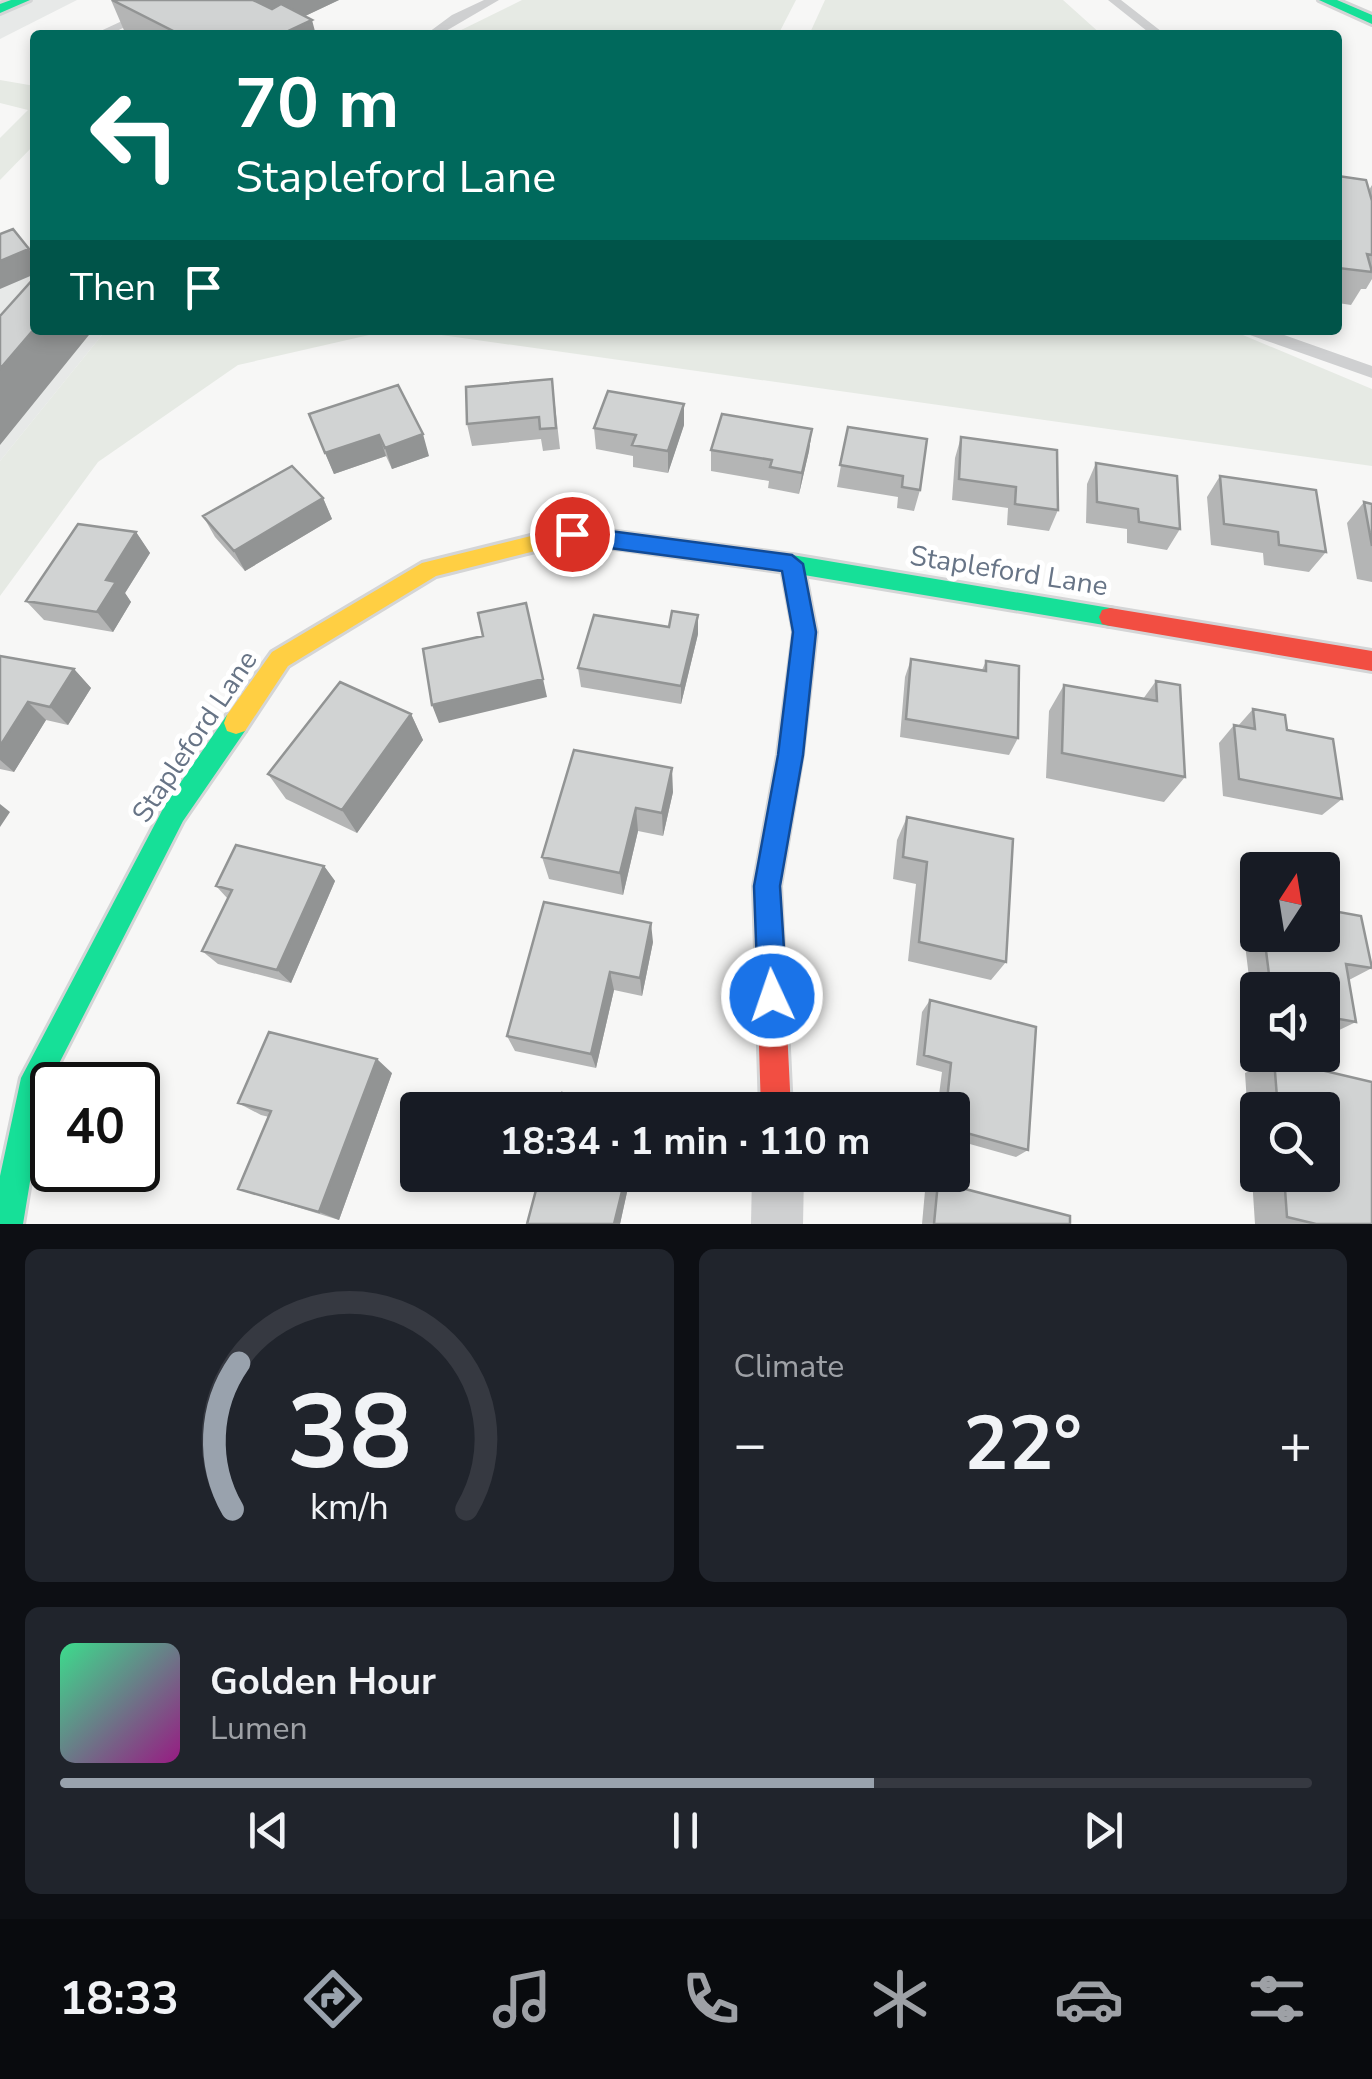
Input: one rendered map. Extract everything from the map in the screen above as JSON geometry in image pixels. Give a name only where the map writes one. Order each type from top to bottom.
[{"type":"main road","points":[[0,10],[23,0]]},
{"type":"main road","points":[[1326,0],[1372,20]]},
{"type":"main road","name":"Stapleford Lane","points":[[7,1224],[32,1088],[174,813],[280,659],[430,569],[572,534],[792,564],[1372,661]]},
{"type":"main road","points":[[775,1092],[767,886],[790,755],[805,632],[792,564]]},
{"type":"street","points":[[777,1224],[778,1192]]},
{"type":"lane","points":[[109,30],[178,0]]},
{"type":"lane","points":[[438,30],[493,0]]},
{"type":"lane","points":[[1114,0],[1153,30]]},
{"type":"lane","points":[[1267,335],[1372,372]]},
{"type":"shaded area","points":[[0,0],[77,0],[0,39]]},
{"type":"shaded area","points":[[522,0],[796,0],[781,30],[461,30]]},
{"type":"shaded area","points":[[825,0],[1063,0],[1096,30],[811,30]]},
{"type":"shaded area","points":[[0,80],[30,85],[30,149],[0,180],[0,138],[28,110],[0,103]]},
{"type":"shaded area","points":[[30,246],[30,335],[102,335],[0,461],[0,257]]},
{"type":"shaded area","points":[[102,335],[369,335],[238,365],[98,462],[0,596],[0,461]]},
{"type":"shaded area","points":[[442,335],[1243,335],[1372,389],[1372,466]]},
{"type":"building","points":[[112,0],[253,0],[272,9],[281,4],[312,20],[291,30],[171,30]]},
{"type":"building","points":[[1342,177],[1366,180],[1372,201],[1372,255],[1367,254],[1372,272],[1342,268]]},
{"type":"building","points":[[13,229],[29,249],[0,261],[0,234]]},
{"type":"building","points":[[30,283],[30,334],[0,369],[0,316]]},
{"type":"building","points":[[552,379],[556,428],[540,429],[539,417],[467,424],[466,387]]},
{"type":"building","points":[[398,385],[423,434],[385,448],[379,435],[325,453],[309,414]]},
{"type":"building","points":[[608,391],[684,404],[668,451],[632,445],[636,435],[594,428]]},
{"type":"building","points":[[722,414],[812,429],[802,473],[770,467],[772,460],[711,450]]},
{"type":"building","points":[[848,427],[927,439],[920,490],[902,487],[903,476],[840,465]]},
{"type":"building","points":[[961,437],[1057,450],[1058,510],[1015,504],[1016,487],[959,479]]},
{"type":"building","points":[[1096,463],[1177,476],[1180,529],[1139,522],[1138,509],[1097,502]]},
{"type":"building","points":[[292,466],[323,498],[234,551],[203,516]]},
{"type":"building","points":[[1220,476],[1316,490],[1326,552],[1279,545],[1278,532],[1224,524]]},
{"type":"building","points":[[1364,502],[1372,504],[1372,546]]},
{"type":"building","points":[[78,524],[136,532],[106,580],[116,582],[97,612],[26,601]]},
{"type":"building","points":[[526,603],[543,679],[432,705],[423,649],[483,636],[478,613]]},
{"type":"building","points":[[672,611],[698,615],[681,686],[578,668],[594,615],[669,627]]},
{"type":"building","points":[[0,656],[74,669],[50,707],[28,702],[0,746]]},
{"type":"building","points":[[911,659],[986,671],[986,661],[1019,666],[1018,738],[906,719]]},
{"type":"building","points":[[1156,681],[1180,685],[1185,777],[1062,753],[1064,685],[1157,701]]},
{"type":"building","points":[[340,682],[411,714],[342,810],[268,774]]},
{"type":"building","points":[[1253,709],[1285,715],[1287,730],[1333,739],[1342,799],[1239,779],[1234,725],[1255,729]]},
{"type":"building","points":[[574,750],[672,768],[662,813],[636,808],[620,873],[542,857]]},
{"type":"building","points":[[907,817],[1013,839],[1006,962],[919,942],[927,862],[903,857]]},
{"type":"building","points":[[236,845],[324,866],[277,970],[202,951],[232,890],[216,886]]},
{"type":"building","points":[[544,902],[651,923],[640,978],[610,972],[591,1054],[507,1036]]},
{"type":"building","points":[[1340,912],[1361,916],[1372,968],[1346,964],[1356,1022],[1340,1019],[1340,972],[1269,972],[1266,952],[1340,952]]},
{"type":"building","points":[[930,1000],[1036,1027],[1028,1150],[970,1134],[970,1092],[948,1092],[951,1063],[924,1055]]},
{"type":"building","points":[[269,1032],[377,1059],[319,1212],[238,1189],[271,1111],[238,1103]]},
{"type":"building","points":[[1275,1072],[1329,1072],[1372,1082],[1372,1224],[1316,1224],[1287,1217],[1285,1192],[1340,1192],[1340,1092],[1277,1092]]},
{"type":"building","points":[[970,1190],[1070,1216],[1070,1224],[934,1224],[937,1192]]},
{"type":"building","points":[[535,1192],[622,1192],[614,1224],[527,1224]]},
{"type":"traffic: fast","points":[[0,9],[23,0]]},
{"type":"traffic: fast","points":[[1326,0],[1372,20]]},
{"type":"traffic: fast","points":[[571,534],[792,564],[1110,617]]},
{"type":"traffic: fast","points":[[7,1224],[31,1088],[174,813],[236,723]]},
{"type":"traffic: slow","points":[[236,723],[280,659],[430,569],[571,534]]},
{"type":"traffic: jam","points":[[775,1092],[767,886],[790,755],[805,632],[792,564]]},
{"type":"traffic: jam","points":[[1110,617],[1372,661]]},
{"type":"route","points":[[572,534],[792,564],[805,632],[790,755],[767,886],[772,996]]}]
